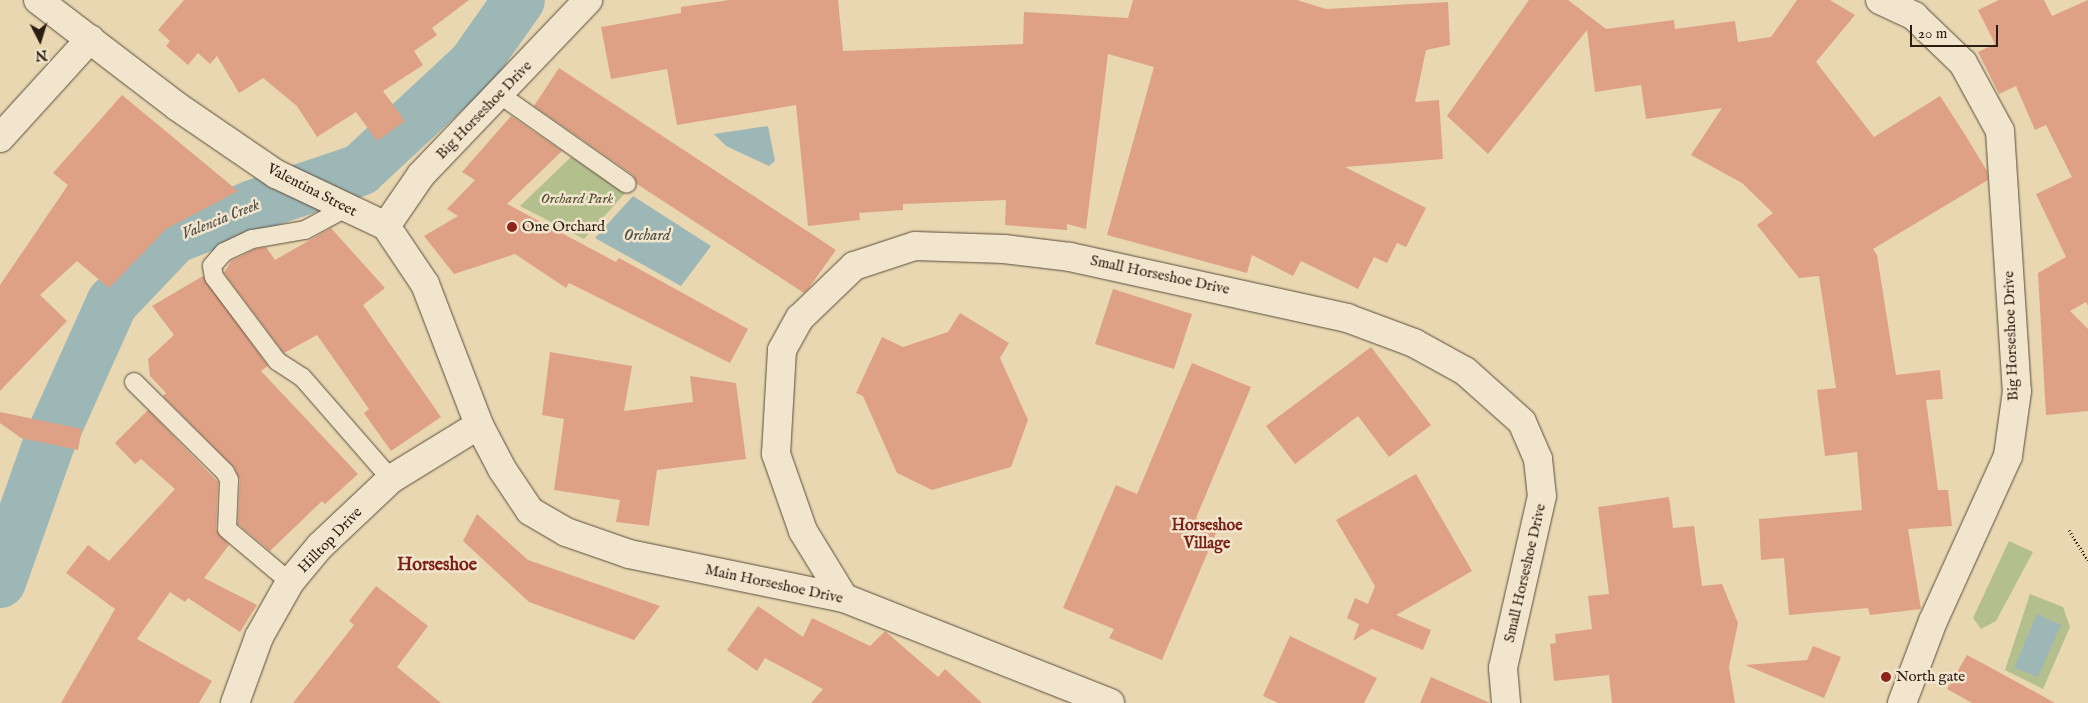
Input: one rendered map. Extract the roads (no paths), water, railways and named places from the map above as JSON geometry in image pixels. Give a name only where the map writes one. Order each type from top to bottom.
[{"type":"street","name":"Valentina Street","points":[[38,0],[276,174],[344,209],[386,226]]},
{"type":"street","name":"Big Horseshoe Drive","points":[[386,226],[421,175],[588,0]]},
{"type":"street","name":"Big Horseshoe Drive","points":[[1880,0],[1914,16],[1963,63],[2000,131],[2016,391],[2008,456],[1933,621],[1902,703]]},
{"type":"street","points":[[0,138],[90,39]]},
{"type":"street","points":[[386,226],[425,284],[480,424]]},
{"type":"street","name":"Small Horseshoe Drive","points":[[844,598],[803,531],[776,454],[782,350],[800,318],[854,266],[915,246],[995,248],[1070,257],[1347,318],[1414,343],[1465,371],[1522,422],[1538,459],[1542,496],[1504,668],[1506,703]]},
{"type":"street","name":"Hilltop Drive","points":[[235,703],[259,637],[290,582],[320,546],[391,480],[480,424]]},
{"type":"street","name":"Main Horseshoe Drive","points":[[480,424],[502,469],[530,511],[566,532],[629,554],[844,598],[1110,703]]},
{"type":"lane","points":[[499,94],[574,149],[628,184]]},
{"type":"lane","points":[[344,209],[305,230],[252,239],[224,252],[212,266],[213,272],[277,361],[302,377],[391,480]]},
{"type":"lane","points":[[134,382],[225,472],[229,480],[227,529],[290,582]]},
{"type":"water","points":[[768,126],[775,161],[769,166],[726,146],[714,134]]},
{"type":"water","name":"Orchard","points":[[633,196],[711,246],[681,286],[595,238]]},
{"type":"water","points":[[2037,614],[2061,625],[2038,677],[2014,668]]},
{"type":"waterway","name":"Valencia Creek","points":[[0,582],[49,443],[112,303],[174,238],[253,206],[360,170],[474,64],[519,0]]},
{"type":"place","name":"One Orchard","points":[[512,227]]},
{"type":"place","name":"North gate","points":[[1886,677]]},
{"type":"district","name":"Horseshoe Village","points":[[1207,535]]},
{"type":"district","name":"Horseshoe","points":[[437,566]]},
{"type":"park label","name":"Orchard Park","points":[[577,199]]}]
